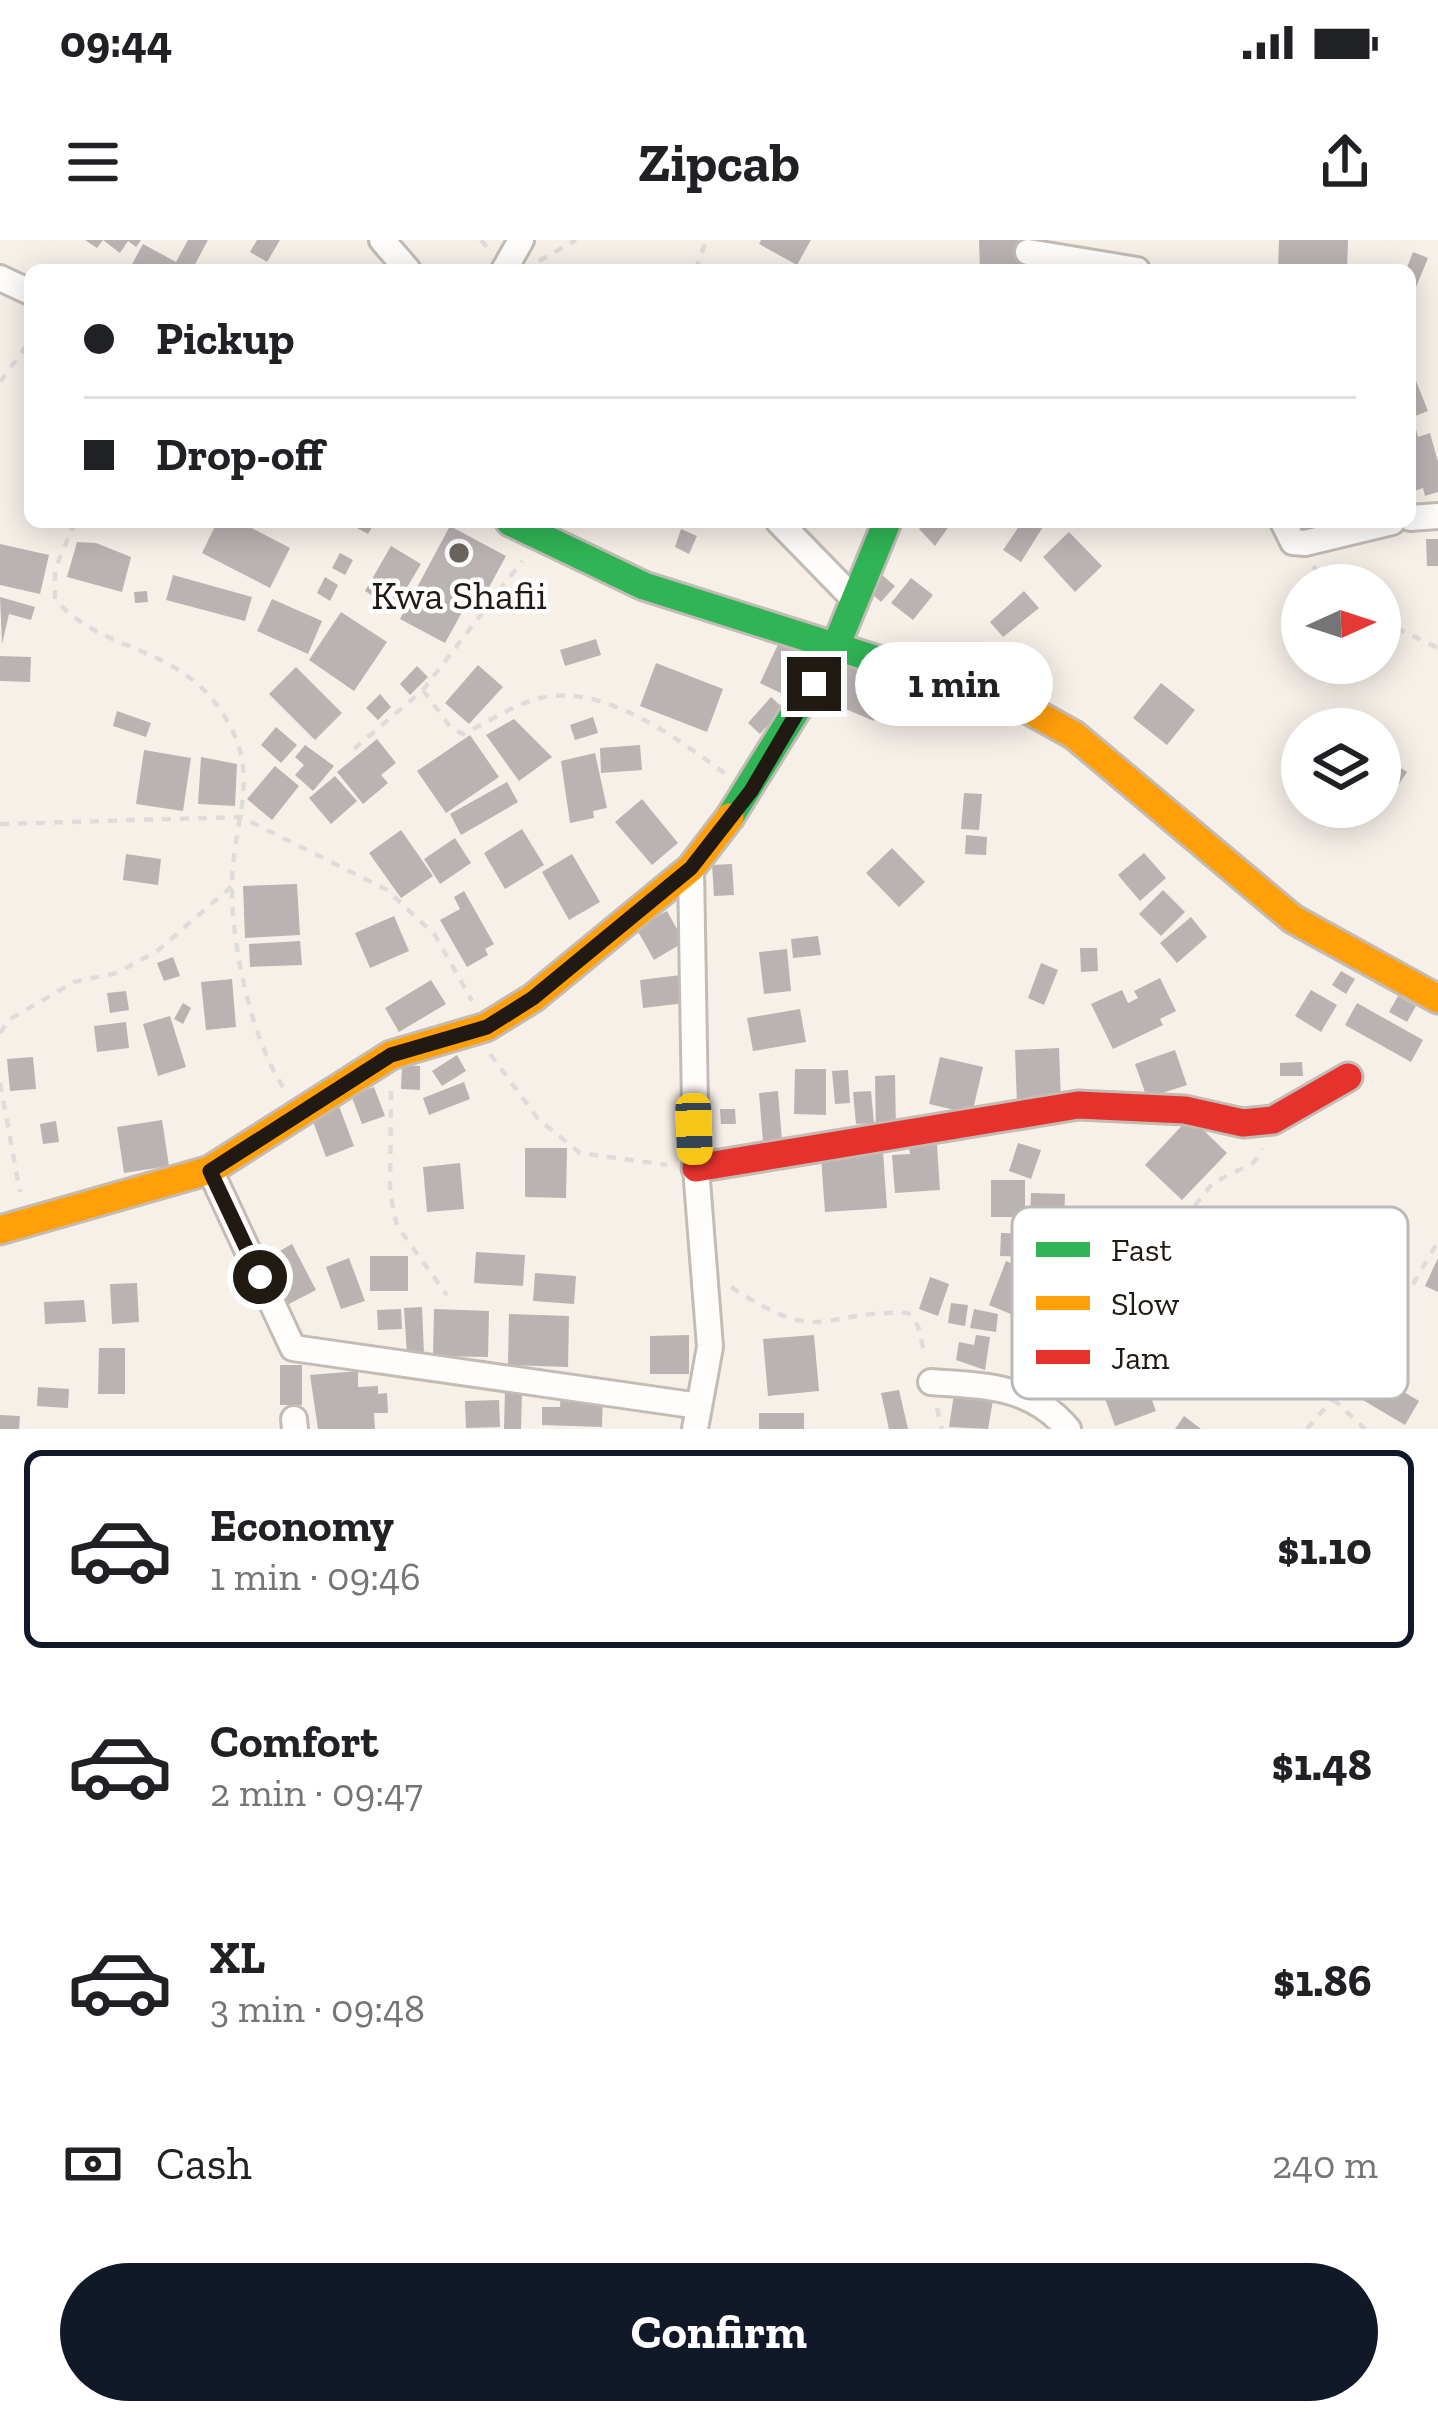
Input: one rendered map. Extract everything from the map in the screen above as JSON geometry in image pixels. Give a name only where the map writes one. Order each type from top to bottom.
[{"type":"street","points":[[382,240],[403,264]]},
{"type":"street","points":[[1027,254],[1096,264]]},
{"type":"street","points":[[521,528],[644,586],[1017,703],[1074,735],[1293,919],[1438,999]]},
{"type":"street","points":[[785,528],[853,598]]},
{"type":"street","points":[[13,1226],[210,1171],[298,1110],[391,1055],[479,1029],[533,998],[691,868],[751,791],[835,648],[884,528]]},
{"type":"street","points":[[1286,528],[1294,542],[1306,543],[1367,528]]},
{"type":"street","points":[[210,1171],[293,1348],[697,1418],[710,1347],[696,1168],[691,868]]},
{"type":"street","points":[[696,1168],[1078,1105],[1185,1110],[1243,1123],[1273,1120],[1348,1076]]},
{"type":"street","points":[[932,1382],[1012,1391]]},
{"type":"street","points":[[1037,1399],[1068,1429]]},
{"type":"path","points":[[0,382],[24,349]]},
{"type":"path","points":[[72,528],[55,569],[55,599],[74,622],[170,660],[217,706],[242,749],[247,773],[232,886],[250,1011],[271,1068],[298,1110]]},
{"type":"path","points":[[354,749],[423,690],[540,538]]},
{"type":"path","points":[[1401,630],[1438,648]]},
{"type":"path","points":[[423,690],[451,728],[463,734],[538,698],[563,696],[644,716],[751,791]]},
{"type":"path","points":[[0,824],[241,817],[387,890],[435,935],[479,1029],[538,1119],[580,1153],[696,1168]]},
{"type":"path","points":[[0,1033],[10,1019],[74,982],[116,973],[156,952],[232,886]]},
{"type":"path","points":[[391,1055],[390,1193],[397,1226],[447,1295]]},
{"type":"path","points":[[0,1084],[13,1226]]},
{"type":"path","points":[[1194,1207],[1213,1183],[1262,1154],[1273,1120]]},
{"type":"path","points":[[1408,1293],[1437,1243]]},
{"type":"path","points":[[706,1271],[775,1316],[795,1323],[824,1325],[908,1313],[918,1326],[942,1429]]},
{"type":"path","points":[[1307,1429],[1333,1399],[1366,1429]]},
{"type":"building","points":[[103,240],[141,240],[136,247],[128,241],[120,253]]},
{"type":"building","points":[[188,240],[208,240],[195,264],[132,264],[143,244],[176,262]]},
{"type":"building","points":[[257,240],[280,240],[267,262],[250,252]]},
{"type":"building","points":[[761,240],[811,240],[798,264],[759,244]]},
{"type":"building","points":[[979,240],[1018,240],[1020,264],[980,264]]},
{"type":"building","points":[[1279,240],[1348,240],[1347,264],[1278,264]]},
{"type":"building","points":[[1413,252],[1428,258],[1416,287],[1416,264],[1408,264]]},
{"type":"building","points":[[1416,381],[1428,411],[1416,416]]},
{"type":"building","points":[[1416,429],[1418,437],[1430,433],[1438,462],[1438,492],[1425,496],[1423,488],[1416,490]]},
{"type":"building","points":[[214,528],[252,528],[290,548],[270,588],[202,553]]},
{"type":"building","points":[[449,528],[506,556],[487,591],[477,585],[445,643],[400,619]]},
{"type":"building","points":[[920,528],[948,528],[935,546]]},
{"type":"building","points":[[1018,528],[1042,528],[1021,562],[1003,550]]},
{"type":"building","points":[[681,529],[697,536],[689,554],[675,547]]},
{"type":"building","points":[[1069,532],[1102,566],[1075,592],[1043,557]]},
{"type":"building","points":[[1426,539],[1438,539],[1438,566],[1427,566]]},
{"type":"building","points":[[77,542],[96,543],[131,557],[122,592],[67,577]]},
{"type":"building","points":[[0,544],[49,555],[40,594],[0,585]]},
{"type":"building","points":[[391,546],[421,564],[394,609],[365,591]]},
{"type":"building","points":[[340,553],[353,560],[345,575],[332,568]]},
{"type":"building","points":[[173,575],[252,597],[245,621],[166,600]]},
{"type":"building","points":[[882,575],[895,586],[881,602],[869,591]]},
{"type":"building","points":[[325,577],[338,585],[330,601],[317,593]]},
{"type":"building","points":[[911,578],[933,595],[913,620],[891,603]]},
{"type":"building","points":[[147,591],[148,602],[135,603],[134,592]]},
{"type":"building","points":[[1024,591],[1039,608],[1003,637],[990,622]]},
{"type":"building","points":[[0,597],[35,607],[31,620],[9,614],[2,644]]},
{"type":"building","points":[[272,599],[322,621],[308,654],[257,631]]},
{"type":"building","points":[[341,612],[387,642],[354,691],[309,660]]},
{"type":"building","points":[[781,638],[812,653],[791,698],[760,683]]},
{"type":"building","points":[[596,639],[601,655],[565,666],[560,650]]},
{"type":"building","points":[[0,656],[31,657],[30,682],[0,681]]},
{"type":"building","points":[[656,663],[723,689],[707,732],[640,706]]},
{"type":"building","points":[[478,665],[503,687],[469,724],[445,703]]},
{"type":"building","points":[[845,665],[890,684],[874,721],[829,702]]},
{"type":"building","points":[[417,666],[428,677],[410,695],[400,684]]},
{"type":"building","points":[[296,667],[342,713],[315,740],[269,694]]},
{"type":"building","points":[[1161,683],[1195,710],[1167,745],[1133,718]]},
{"type":"building","points":[[928,689],[945,695],[941,708],[924,702]]},
{"type":"building","points":[[380,694],[391,707],[378,720],[366,708]]},
{"type":"building","points":[[771,697],[783,708],[760,734],[748,723]]},
{"type":"building","points":[[117,711],[151,723],[146,737],[113,726]]},
{"type":"building","points":[[593,717],[598,733],[575,740],[570,725]]},
{"type":"building","points":[[514,719],[552,757],[519,781],[486,735]]},
{"type":"building","points":[[276,727],[297,745],[281,763],[261,745]]},
{"type":"building","points":[[470,735],[499,777],[446,813],[417,771]]},
{"type":"building","points":[[377,739],[396,763],[381,775],[388,783],[363,804],[337,772]]},
{"type":"building","points":[[305,745],[334,766],[313,791],[295,775],[304,765],[295,757]]},
{"type":"building","points":[[640,745],[642,770],[601,773],[600,748]]},
{"type":"building","points":[[144,750],[191,758],[183,811],[136,804]]},
{"type":"building","points":[[595,753],[607,808],[593,811],[594,818],[570,823],[561,761]]},
{"type":"building","points":[[201,757],[237,764],[235,806],[198,804]]},
{"type":"building","points":[[275,766],[299,786],[272,820],[247,799]]},
{"type":"building","points":[[335,776],[357,801],[331,824],[309,798]]},
{"type":"building","points":[[507,782],[518,802],[461,835],[450,814]]},
{"type":"building","points":[[964,793],[982,794],[979,830],[961,829]]},
{"type":"building","points":[[642,799],[678,843],[652,865],[615,822]]},
{"type":"building","points":[[522,829],[544,865],[505,889],[484,853]]},
{"type":"building","points":[[401,830],[433,876],[401,898],[369,853]]},
{"type":"building","points":[[966,835],[987,837],[986,855],[965,854]]},
{"type":"building","points":[[455,838],[471,863],[440,884],[424,859]]},
{"type":"building","points":[[892,848],[925,882],[899,907],[866,873]]},
{"type":"building","points":[[1144,853],[1166,878],[1140,901],[1118,875]]},
{"type":"building","points":[[126,854],[161,859],[158,885],[123,880]]},
{"type":"building","points":[[572,854],[600,902],[569,920],[542,872]]},
{"type":"building","points":[[732,864],[734,895],[714,896],[712,865]]},
{"type":"building","points":[[297,884],[300,935],[245,938],[243,886]]},
{"type":"building","points":[[1163,890],[1185,912],[1161,936],[1139,914]]},
{"type":"building","points":[[464,891],[494,944],[485,949],[488,955],[467,967],[440,920],[460,909],[454,897]]},
{"type":"building","points":[[667,911],[684,942],[654,960],[636,928]]},
{"type":"building","points":[[394,916],[409,951],[370,968],[355,933]]},
{"type":"building","points":[[1191,917],[1207,937],[1177,963],[1160,943]]},
{"type":"building","points":[[818,936],[821,955],[793,958],[791,939]]},
{"type":"building","points":[[300,941],[302,965],[250,967],[249,944]]},
{"type":"building","points":[[1080,948],[1097,948],[1098,971],[1081,972]]},
{"type":"building","points":[[787,949],[791,991],[764,994],[759,952]]},
{"type":"building","points":[[173,957],[180,976],[164,981],[157,963]]},
{"type":"building","points":[[1041,963],[1058,970],[1044,1005],[1028,998]]},
{"type":"building","points":[[1341,971],[1355,979],[1346,994],[1332,985]]},
{"type":"building","points":[[681,975],[685,1003],[643,1008],[640,980]]},
{"type":"building","points":[[1160,978],[1176,1011],[1160,1019],[1163,1025],[1113,1049],[1091,1004],[1122,990],[1128,1003],[1138,998],[1134,991]]},
{"type":"building","points":[[232,979],[236,1027],[206,1030],[201,982]]},
{"type":"building","points":[[431,980],[446,1004],[399,1032],[385,1008]]},
{"type":"building","points":[[1311,990],[1337,1005],[1321,1032],[1295,1016]]},
{"type":"building","points":[[126,991],[129,1010],[110,1013],[107,993]]},
{"type":"building","points":[[1398,996],[1416,1006],[1407,1022],[1389,1012]]},
{"type":"building","points":[[183,1003],[191,1008],[183,1024],[174,1019]]},
{"type":"building","points":[[1357,1003],[1423,1040],[1411,1062],[1345,1025]]},
{"type":"building","points":[[800,1009],[806,1042],[753,1051],[747,1018]]},
{"type":"building","points":[[170,1016],[186,1067],[158,1076],[143,1024]]},
{"type":"building","points":[[126,1022],[129,1048],[97,1052],[94,1026]]},
{"type":"building","points":[[1059,1048],[1061,1102],[1017,1104],[1015,1050]]},
{"type":"building","points":[[1175,1050],[1187,1085],[1147,1098],[1135,1064]]},
{"type":"building","points":[[457,1055],[466,1071],[442,1086],[432,1071]]},
{"type":"building","points":[[33,1057],[36,1089],[10,1091],[7,1059]]},
{"type":"building","points":[[940,1057],[983,1067],[972,1114],[929,1104]]},
{"type":"building","points":[[1302,1062],[1303,1076],[1280,1076],[1280,1063]]},
{"type":"building","points":[[402,1065],[420,1066],[420,1090],[401,1089]]},
{"type":"building","points":[[795,1069],[826,1069],[826,1115],[794,1114]]},
{"type":"building","points":[[848,1070],[850,1103],[835,1104],[832,1071]]},
{"type":"building","points":[[895,1075],[896,1132],[876,1133],[875,1076]]},
{"type":"building","points":[[464,1082],[470,1099],[429,1115],[423,1098]]},
{"type":"building","points":[[374,1087],[385,1116],[362,1124],[351,1095]]},
{"type":"building","points":[[778,1091],[782,1141],[763,1142],[759,1093]]},
{"type":"building","points":[[871,1091],[874,1123],[856,1124],[853,1092]]},
{"type":"building","points":[[339,1106],[354,1146],[326,1157],[311,1116]]},
{"type":"building","points":[[720,1109],[735,1109],[736,1124],[721,1124]]},
{"type":"building","points":[[1190,1117],[1227,1153],[1182,1200],[1145,1165]]},
{"type":"building","points":[[162,1120],[169,1166],[124,1173],[117,1127]]},
{"type":"building","points":[[56,1121],[59,1142],[43,1144],[40,1124]]},
{"type":"building","points":[[1018,1143],[1041,1150],[1031,1179],[1009,1171]]},
{"type":"building","points":[[937,1145],[940,1190],[895,1193],[892,1155],[910,1154],[909,1147]]},
{"type":"building","points":[[525,1148],[567,1148],[566,1198],[525,1197]]},
{"type":"building","points":[[883,1152],[887,1208],[825,1212],[821,1157]]},
{"type":"building","points":[[460,1163],[464,1209],[427,1212],[423,1167]]},
{"type":"building","points":[[991,1180],[1025,1180],[1025,1207],[1012,1207],[1012,1217],[991,1217]]},
{"type":"building","points":[[1031,1193],[1065,1194],[1065,1207],[1031,1207]]},
{"type":"building","points":[[1001,1233],[1012,1233],[1012,1256],[1000,1256]]},
{"type":"building","points":[[292,1244],[316,1290],[287,1305],[264,1260]]},
{"type":"building","points":[[476,1252],[525,1255],[523,1286],[474,1283]]},
{"type":"building","points":[[370,1256],[408,1256],[408,1291],[370,1291]]},
{"type":"building","points":[[349,1258],[365,1301],[341,1309],[326,1267]]},
{"type":"building","points":[[1438,1258],[1438,1292],[1425,1286]]},
{"type":"building","points":[[1006,1261],[1012,1263],[1012,1315],[989,1305]]},
{"type":"building","points":[[535,1273],[576,1276],[574,1304],[533,1301]]},
{"type":"building","points":[[930,1277],[949,1284],[938,1316],[919,1309]]},
{"type":"building","points":[[137,1283],[139,1322],[112,1324],[110,1284]]},
{"type":"building","points":[[84,1300],[86,1322],[45,1324],[44,1302]]},
{"type":"building","points":[[951,1303],[968,1305],[965,1326],[948,1323]]},
{"type":"building","points":[[422,1307],[424,1354],[407,1355],[404,1308]]},
{"type":"building","points":[[401,1309],[402,1329],[378,1330],[377,1310]]},
{"type":"building","points":[[434,1309],[489,1311],[488,1357],[433,1356]]},
{"type":"building","points":[[974,1309],[998,1314],[996,1332],[970,1328]]},
{"type":"building","points":[[509,1314],[569,1316],[568,1367],[508,1365]]},
{"type":"building","points":[[689,1335],[689,1374],[650,1374],[650,1336]]},
{"type":"building","points":[[814,1335],[819,1391],[768,1396],[763,1339]]},
{"type":"building","points":[[976,1335],[990,1337],[985,1370],[956,1360],[959,1342],[974,1345]]},
{"type":"building","points":[[99,1348],[125,1348],[125,1394],[98,1394]]},
{"type":"building","points":[[280,1365],[302,1365],[302,1405],[280,1405]]},
{"type":"building","points":[[358,1371],[358,1387],[378,1386],[378,1394],[387,1393],[388,1413],[374,1413],[375,1429],[318,1429],[310,1375]]},
{"type":"building","points":[[38,1387],[69,1389],[68,1408],[37,1406]]},
{"type":"building","points":[[899,1390],[908,1429],[889,1429],[881,1393]]},
{"type":"building","points":[[505,1391],[522,1392],[521,1429],[504,1429]]},
{"type":"building","points":[[561,1393],[603,1394],[602,1427],[542,1425],[542,1407],[560,1407]]},
{"type":"building","points":[[954,1394],[993,1400],[988,1429],[949,1427]]},
{"type":"building","points":[[1408,1394],[1419,1401],[1405,1425],[1361,1399],[1408,1399]]},
{"type":"building","points":[[1105,1399],[1152,1399],[1156,1411],[1115,1426]]},
{"type":"building","points":[[499,1400],[500,1427],[466,1428],[465,1401]]},
{"type":"building","points":[[759,1413],[804,1413],[804,1429],[759,1429]]},
{"type":"building","points":[[0,1415],[20,1416],[19,1429],[0,1429]]},
{"type":"building","points":[[1184,1416],[1201,1429],[1175,1429]]},
{"type":"traffic: fast","points":[[523,528],[644,586],[1020,705]]},
{"type":"traffic: fast","points":[[730,817],[835,648],[885,528]]},
{"type":"traffic: slow","points":[[1020,705],[1074,735],[1293,919],[1438,999]]},
{"type":"traffic: slow","points":[[0,1230],[210,1170],[391,1055],[486,1027],[533,998],[691,868],[730,817]]},
{"type":"traffic: jam","points":[[696,1168],[1078,1105],[1185,1110],[1243,1123],[1273,1120],[1348,1077]]},
{"type":"place","name":"Kwa Shafii","points":[[459,553]]},
{"type":"route","points":[[260,1277],[210,1171],[298,1110],[391,1055],[487,1027],[533,998],[691,868],[751,791],[814,684]]}]
